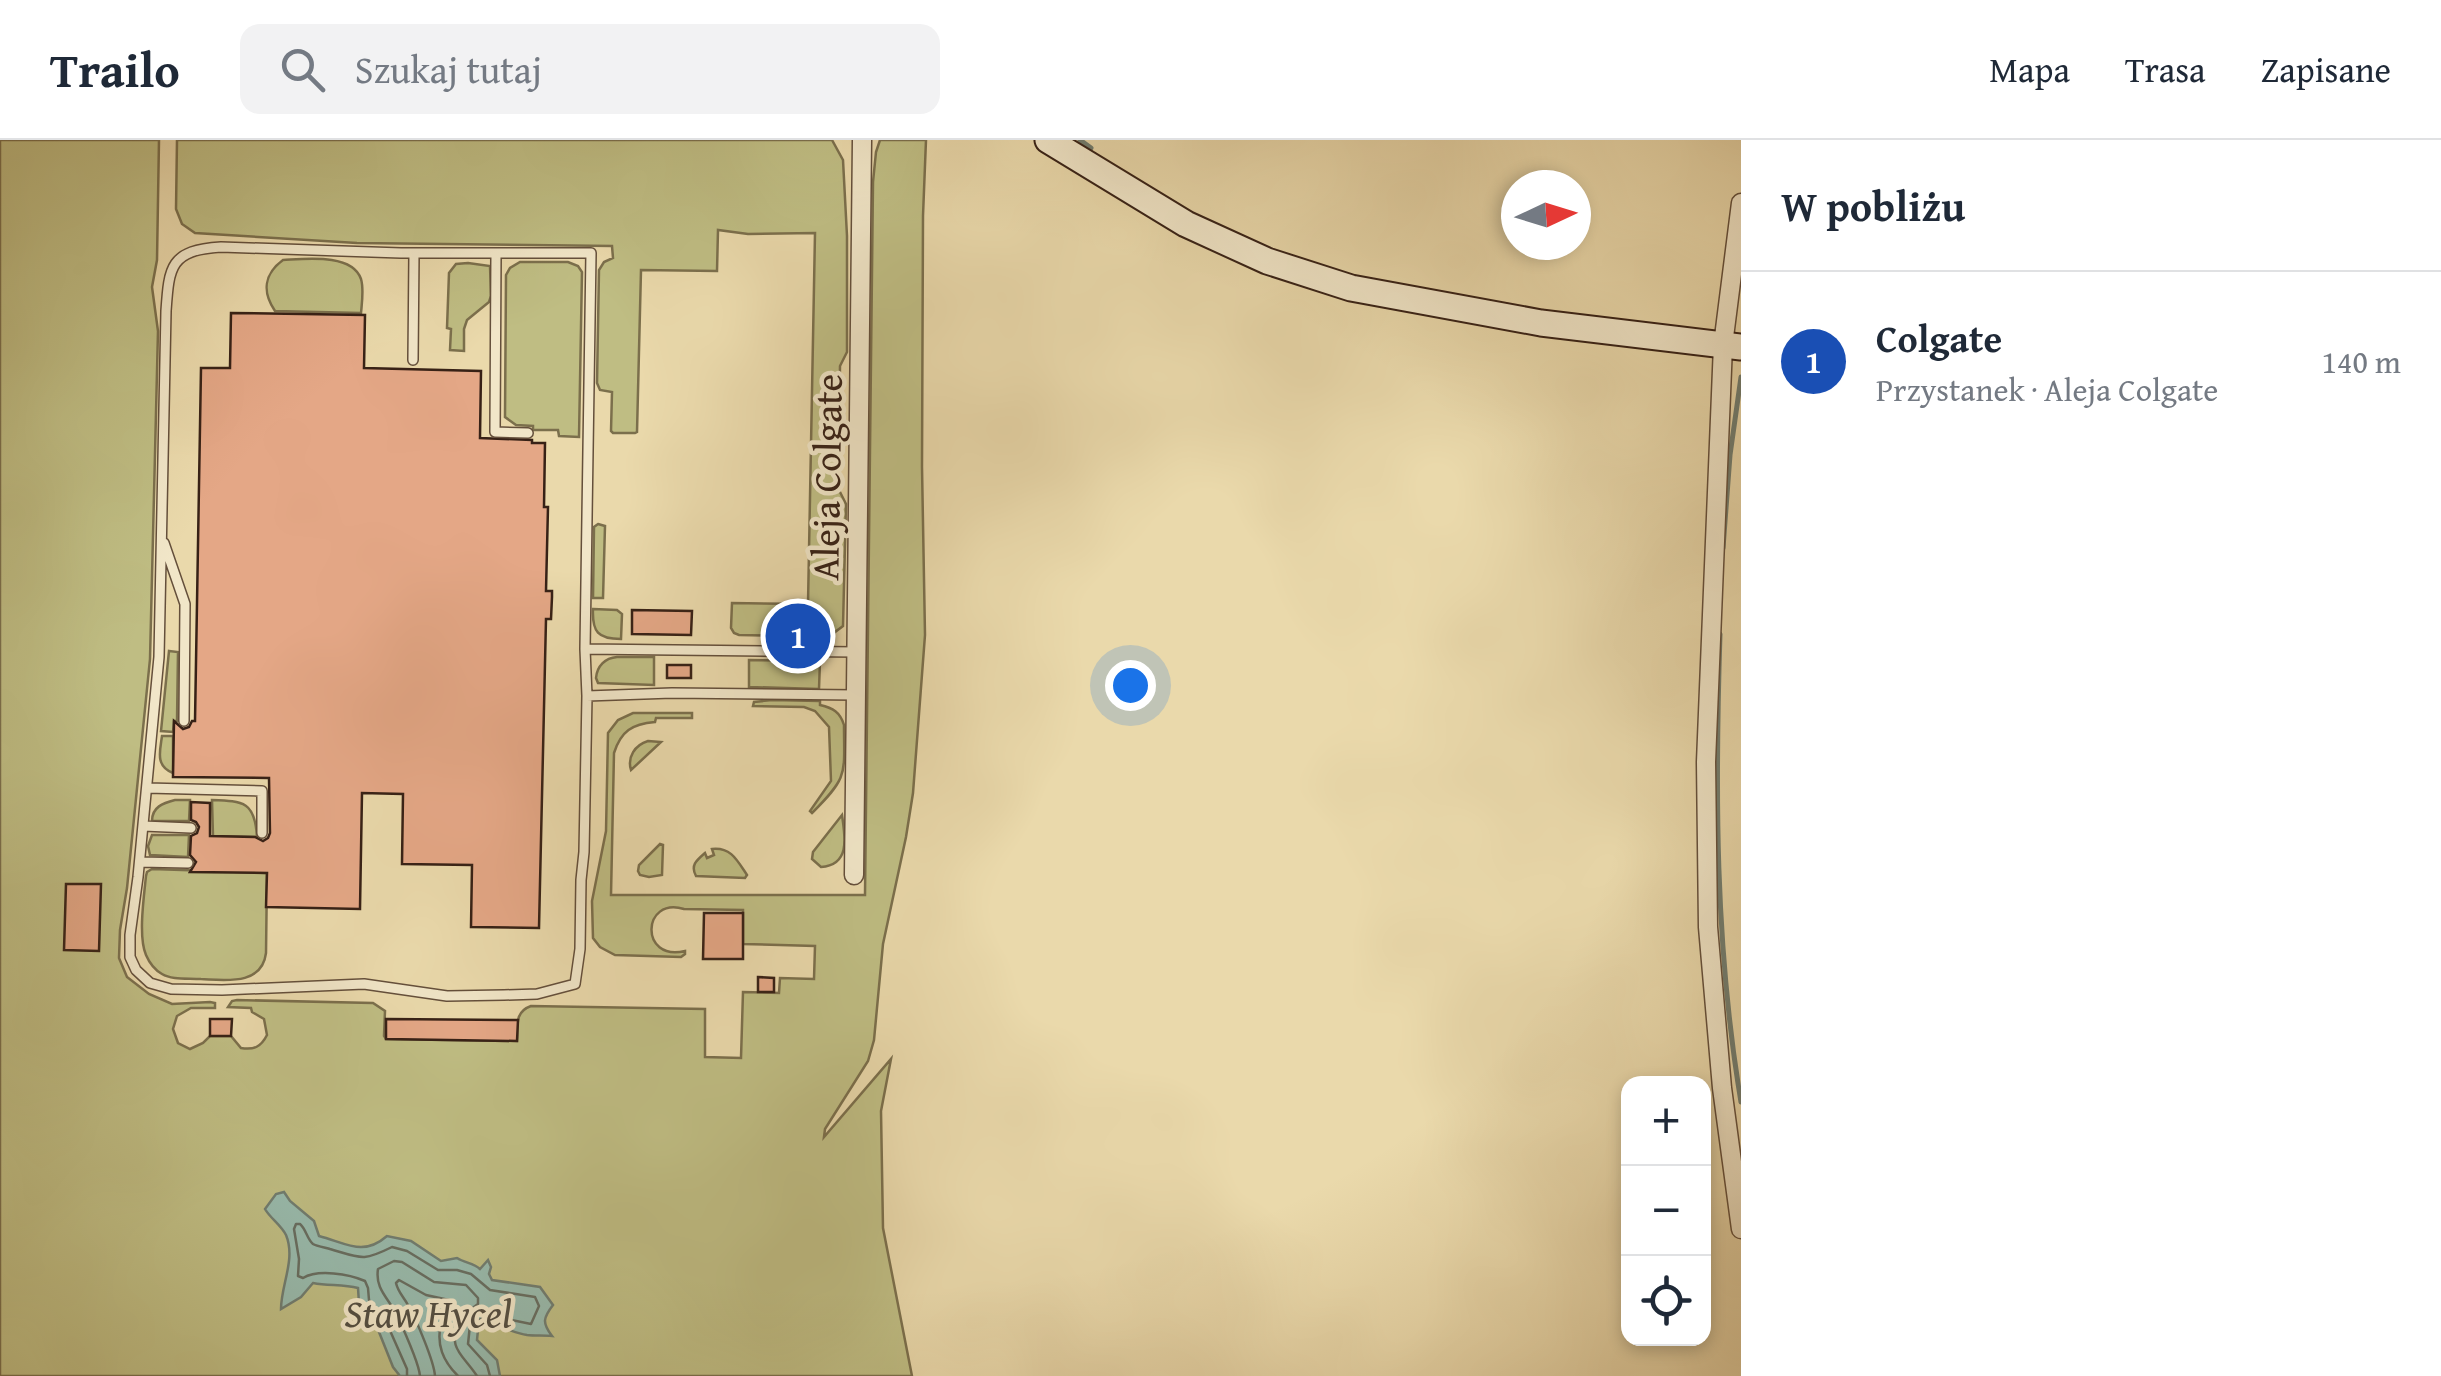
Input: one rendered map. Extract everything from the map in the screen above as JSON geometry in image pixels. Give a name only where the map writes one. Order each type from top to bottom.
[{"type":"street","name":"Aleja Colgate","points":[[854,875],[862,140]]},
{"type":"street","points":[[1048,140],[1186,224],[1267,261],[1351,288],[1541,323],[1732,346]]},
{"type":"street","points":[[1741,203],[1706,762],[1708,927],[1722,1088],[1741,1229]]},
{"type":"lane","points":[[201,248],[414,253],[591,253],[587,696],[580,949],[574,984],[537,994],[447,996],[364,984],[222,990],[171,989],[150,982],[136,970],[130,957],[130,934],[160,658],[168,272],[181,257],[201,248]]},
{"type":"lane","points":[[413,360],[414,253]]},
{"type":"lane","points":[[496,253],[495,432],[528,433]]},
{"type":"lane","points":[[162,536],[185,604],[184,721]]},
{"type":"lane","points":[[585,649],[857,652]]},
{"type":"lane","points":[[587,696],[856,696]]},
{"type":"lane","points":[[147,788],[262,791],[262,834]]},
{"type":"lane","points":[[143,826],[191,828]]},
{"type":"lane","points":[[140,862],[188,863]]},
{"type":"shaded area","points":[[0,140],[159,140],[157,260],[152,287],[158,331],[150,659],[119,958],[127,977],[149,994],[172,1004],[215,1003],[215,1008],[191,1008],[177,1016],[173,1029],[178,1043],[190,1049],[210,1036],[231,1036],[241,1048],[260,1045],[267,1035],[264,1019],[251,1008],[228,1007],[237,1000],[373,1003],[385,1011],[386,1039],[517,1041],[519,1016],[531,1006],[705,1009],[705,1057],[741,1058],[743,992],[779,993],[780,978],[814,979],[815,946],[743,944],[743,910],[670,908],[654,919],[653,939],[670,952],[685,951],[681,957],[615,955],[600,947],[593,938],[592,901],[606,831],[608,733],[618,720],[633,713],[692,713],[692,718],[656,718],[655,722],[634,727],[617,745],[611,895],[865,895],[873,182],[880,140],[926,140],[922,467],[925,635],[913,793],[883,944],[874,1040],[868,1061],[825,1129],[824,1137],[891,1059],[881,1111],[883,1228],[912,1376],[0,1376]]},
{"type":"shaded area","points":[[177,140],[832,140],[843,160],[847,236],[847,352],[840,366],[838,488],[846,504],[843,626],[821,637],[739,635],[731,628],[732,603],[808,604],[815,233],[748,234],[718,230],[717,271],[641,270],[637,432],[613,433],[612,392],[600,390],[597,383],[599,270],[613,258],[612,246],[357,243],[195,233],[182,224],[176,209]]},
{"type":"shaded area","points":[[327,259],[348,265],[361,279],[361,313],[275,311],[267,284],[272,271],[283,260]]},
{"type":"shaded area","points":[[520,262],[568,262],[582,272],[579,437],[559,436],[558,430],[533,430],[533,426],[516,425],[505,417],[506,275]]},
{"type":"shaded area","points":[[456,264],[490,266],[491,296],[467,320],[464,351],[450,350],[449,273]]},
{"type":"shaded area","points":[[605,526],[603,598],[593,598],[594,527]]},
{"type":"shaded area","points":[[593,609],[617,610],[622,614],[621,639],[598,633]]},
{"type":"shaded area","points":[[169,651],[178,652],[177,721],[173,732],[161,731]]},
{"type":"shaded area","points":[[617,657],[654,657],[654,685],[598,683],[600,666]]},
{"type":"shaded area","points":[[749,660],[820,661],[819,689],[749,687]]},
{"type":"shaded area","points":[[820,701],[820,705],[838,714],[844,725],[842,774],[833,791],[812,813],[831,781],[829,727],[815,711],[804,707],[753,706],[754,702]]},
{"type":"shaded area","points":[[162,736],[173,736],[173,773],[161,762]]},
{"type":"shaded area","points":[[648,741],[661,742],[631,770],[633,752]]},
{"type":"shaded area","points":[[175,800],[190,800],[189,821],[152,821],[156,809]]},
{"type":"shaded area","points":[[212,800],[246,806],[254,817],[257,837],[213,836]]},
{"type":"shaded area","points":[[842,815],[842,855],[831,865],[821,867],[812,859],[813,852]]},
{"type":"shaded area","points":[[152,835],[189,835],[188,857],[150,855]]},
{"type":"shaded area","points":[[660,844],[662,875],[640,875],[639,865]]},
{"type":"shaded area","points":[[712,849],[733,856],[747,875],[745,878],[696,876],[695,863],[705,853],[707,858],[714,855]]},
{"type":"shaded area","points":[[152,869],[267,873],[266,953],[258,971],[241,979],[221,980],[175,978],[157,970],[146,955],[142,938],[146,876]]},
{"type":"water","name":"Staw Hycel","points":[[284,1192],[314,1221],[319,1236],[362,1247],[387,1236],[411,1241],[441,1261],[457,1258],[480,1269],[488,1260],[492,1280],[540,1287],[553,1305],[545,1320],[552,1336],[484,1327],[478,1330],[477,1340],[497,1360],[500,1376],[400,1376],[375,1322],[359,1303],[358,1288],[313,1283],[301,1297],[281,1309],[289,1244],[284,1231],[265,1209],[276,1194]]},
{"type":"building","points":[[231,313],[365,315],[364,368],[481,371],[480,438],[545,443],[546,591],[552,591],[552,597],[551,619],[546,619],[539,928],[471,927],[472,865],[402,864],[403,794],[362,793],[360,909],[266,907],[267,873],[190,872],[196,862],[190,855],[191,836],[199,827],[191,820],[191,802],[210,803],[210,836],[255,837],[263,841],[270,833],[269,778],[173,777],[174,721],[183,729],[195,721],[201,368],[230,368]]},
{"type":"building","points":[[632,610],[692,611],[691,635],[632,634]]},
{"type":"building","points":[[667,665],[691,665],[691,678],[667,678]]},
{"type":"building","points":[[66,884],[101,884],[99,951],[64,950]]},
{"type":"building","points":[[704,913],[743,913],[743,959],[703,959]]},
{"type":"building","points":[[758,977],[774,978],[774,992],[758,992]]},
{"type":"building","points":[[210,1019],[232,1019],[231,1036],[210,1036]]},
{"type":"building","points":[[386,1019],[518,1020],[517,1041],[386,1039]]},
{"type":"waterway","points":[[1080,140],[1091,148]]},
{"type":"waterway","points":[[1723,548],[1741,377]]},
{"type":"waterway","points":[[1720,634],[1719,868],[1726,985],[1741,1102]]},
{"type":"place","name":"Colgate","points":[[798,636]]}]
